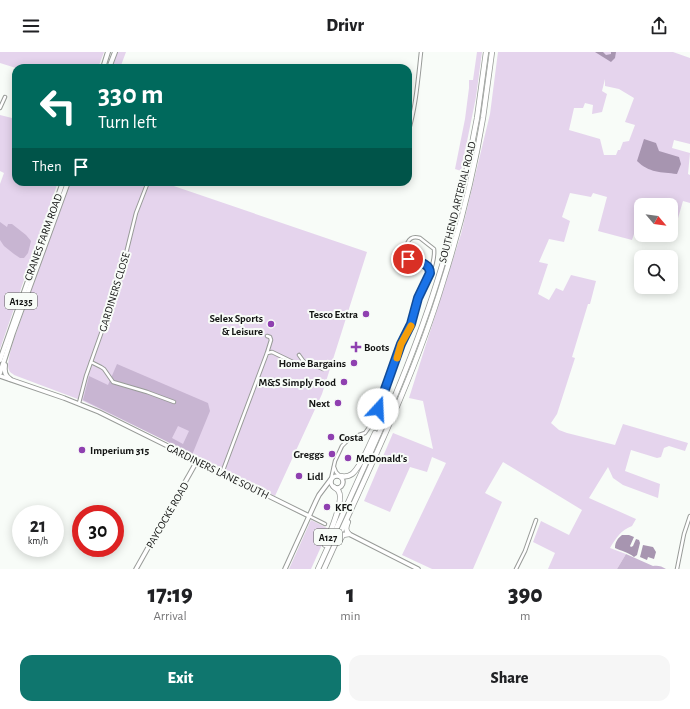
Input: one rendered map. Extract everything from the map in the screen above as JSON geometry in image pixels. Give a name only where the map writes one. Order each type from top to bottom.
[{"type":"highway","name":"SOUTHEND ARTERIAL ROAD","points":[[317,569],[401,382],[437,282],[452,231],[466,174],[486,52]]},
{"type":"highway","name":"SOUTHEND ARTERIAL ROAD","points":[[325,569],[406,384],[447,269],[460,224],[483,119],[492,52]]},
{"type":"highway","name":"A127","points":[[340,476],[346,477],[353,473],[358,467],[401,382]]},
{"type":"highway","name":"A127","points":[[325,569],[341,537],[345,534],[349,534],[346,531],[346,526],[367,472]]},
{"type":"highway","name":"A127","points":[[317,569],[340,504],[340,494],[334,487]]},
{"type":"main road","points":[[104,64],[108,52]]},
{"type":"main road","points":[[110,64],[115,52]]},
{"type":"main road","name":"CRANES FARM ROAD","points":[[0,360],[62,186]]},
{"type":"main road","name":"CRANES FARM ROAD","points":[[0,374],[67,186]]},
{"type":"main road","name":"A1235","points":[[10,344],[4,369],[10,379]]},
{"type":"street","points":[[412,119],[421,52]]},
{"type":"street","points":[[0,108],[5,97]]},
{"type":"street","name":"GARDINERS CLOSE","points":[[79,403],[86,376],[118,286],[136,213],[146,186]]},
{"type":"street","points":[[334,487],[331,484],[331,479],[338,453],[343,444],[350,438],[365,433],[370,426],[378,409],[401,344],[411,324],[418,298],[430,273],[434,258],[434,249],[420,238],[413,238],[406,246],[406,257],[410,260],[427,265],[430,269],[430,273]]},
{"type":"street","points":[[222,473],[271,340],[267,336]]},
{"type":"street","points":[[266,353],[272,352],[301,366],[304,362]]},
{"type":"street","points":[[299,355],[304,362],[323,369]]},
{"type":"street","points":[[91,362],[101,366],[113,382],[174,402]]},
{"type":"street","name":"GARDINERS LANE SOUTH","points":[[0,374],[10,379],[79,403],[99,412],[325,524]]},
{"type":"street","name":"PAYCOCKE ROAD","points":[[136,569],[198,461]]},
{"type":"street","points":[[322,492],[329,487],[340,487],[343,484],[343,481],[335,470],[335,461]]},
{"type":"street","points":[[286,569],[318,498],[331,479],[335,476],[340,476]]},
{"type":"street","points":[[677,569],[684,534],[690,516]]},
{"type":"street","points":[[516,569],[525,551],[536,520]]},
{"type":"street","points":[[349,534],[418,569]]},
{"type":"shaded area","points":[[0,52],[104,52],[100,64],[12,64],[12,67],[0,63]]},
{"type":"shaded area","points":[[117,52],[126,52],[122,64],[113,64]]},
{"type":"shaded area","points":[[477,52],[482,52],[476,97],[461,171],[455,169],[465,119],[469,80],[473,80]]},
{"type":"shaded area","points":[[498,52],[673,52],[690,58],[690,144],[674,140],[672,148],[690,153],[688,174],[690,175],[690,203],[683,201],[678,218],[678,198],[634,198],[634,234],[632,240],[598,231],[607,197],[593,193],[591,197],[570,193],[562,217],[570,221],[564,242],[549,239],[539,262],[548,264],[538,294],[549,300],[556,288],[563,291],[571,275],[596,281],[590,304],[588,304],[572,357],[575,358],[557,414],[551,423],[559,430],[567,433],[615,445],[623,424],[688,443],[685,451],[669,446],[664,448],[661,457],[657,458],[631,450],[625,471],[660,484],[658,498],[623,485],[613,478],[608,467],[589,498],[636,519],[632,526],[619,535],[610,548],[626,554],[617,569],[548,569],[555,553],[533,542],[541,521],[569,535],[582,510],[503,462],[485,493],[502,502],[473,569],[432,569],[402,555],[446,463],[432,457],[427,472],[410,467],[390,512],[364,501],[393,433],[433,449],[423,401],[409,398],[461,234],[490,114]],"holes":[[[605,79],[605,86],[619,89],[634,98],[625,122],[635,125],[629,141],[623,142],[616,155],[604,155],[600,139],[569,130],[574,108],[583,108],[585,103],[593,105],[592,114],[602,112],[607,94],[602,91]]]},
{"type":"shaded area","points":[[595,52],[603,52],[606,55],[611,54],[611,52],[616,52],[615,58],[611,62]]},
{"type":"shaded area","points":[[0,115],[12,118],[12,186],[57,186],[0,349],[0,184],[4,173],[0,171]]},
{"type":"shaded area","points":[[644,139],[656,143],[659,151],[679,157],[681,164],[677,174],[651,170],[637,161]]},
{"type":"shaded area","points":[[69,186],[174,186],[367,252],[322,394],[275,496],[83,401],[14,375],[10,372],[8,367],[14,339]]},
{"type":"shaded area","points":[[0,222],[7,227],[8,224],[12,224],[31,241],[28,253],[24,258],[20,258],[14,254],[4,246],[0,240]]},
{"type":"shaded area","points":[[117,364],[208,403],[210,411],[192,455],[83,400],[89,376],[108,385]],"holes":[[[178,426],[189,431],[183,444],[172,438]]]},
{"type":"shaded area","points":[[311,520],[329,529],[311,569],[289,569]]},
{"type":"shaded area","points":[[622,535],[634,537],[630,546],[631,547],[636,539],[639,540],[640,543],[637,555],[634,557],[615,548],[617,540]]},
{"type":"shaded area","points":[[643,545],[653,547],[656,552],[654,559],[648,557],[647,560],[640,557]]},
{"type":"shaded area","points":[[626,554],[653,566],[660,566],[666,569],[617,569]]},
{"type":"slow traffic","points":[[397,358],[401,344],[411,326]]},
{"type":"place","name":"Tesco Extra","points":[[366,314]]},
{"type":"place","name":"Selex Sports & Leisure","points":[[271,324]]},
{"type":"place","name":"Boots","points":[[356,347]]},
{"type":"place","name":"Home Bargains","points":[[354,363]]},
{"type":"place","name":"M&S Simply Food","points":[[344,382]]},
{"type":"place","name":"Next","points":[[338,403]]},
{"type":"place","name":"Costa","points":[[331,437]]},
{"type":"place","name":"Imperium 315","points":[[82,450]]},
{"type":"place","name":"Greggs","points":[[332,454]]},
{"type":"place","name":"McDonald's","points":[[348,458]]},
{"type":"place","name":"Lidl","points":[[299,476]]},
{"type":"place","name":"KFC","points":[[327,507]]},
{"type":"route","points":[[378,409],[401,344],[411,324],[416,302],[430,273],[430,269],[427,265],[408,259]]}]
